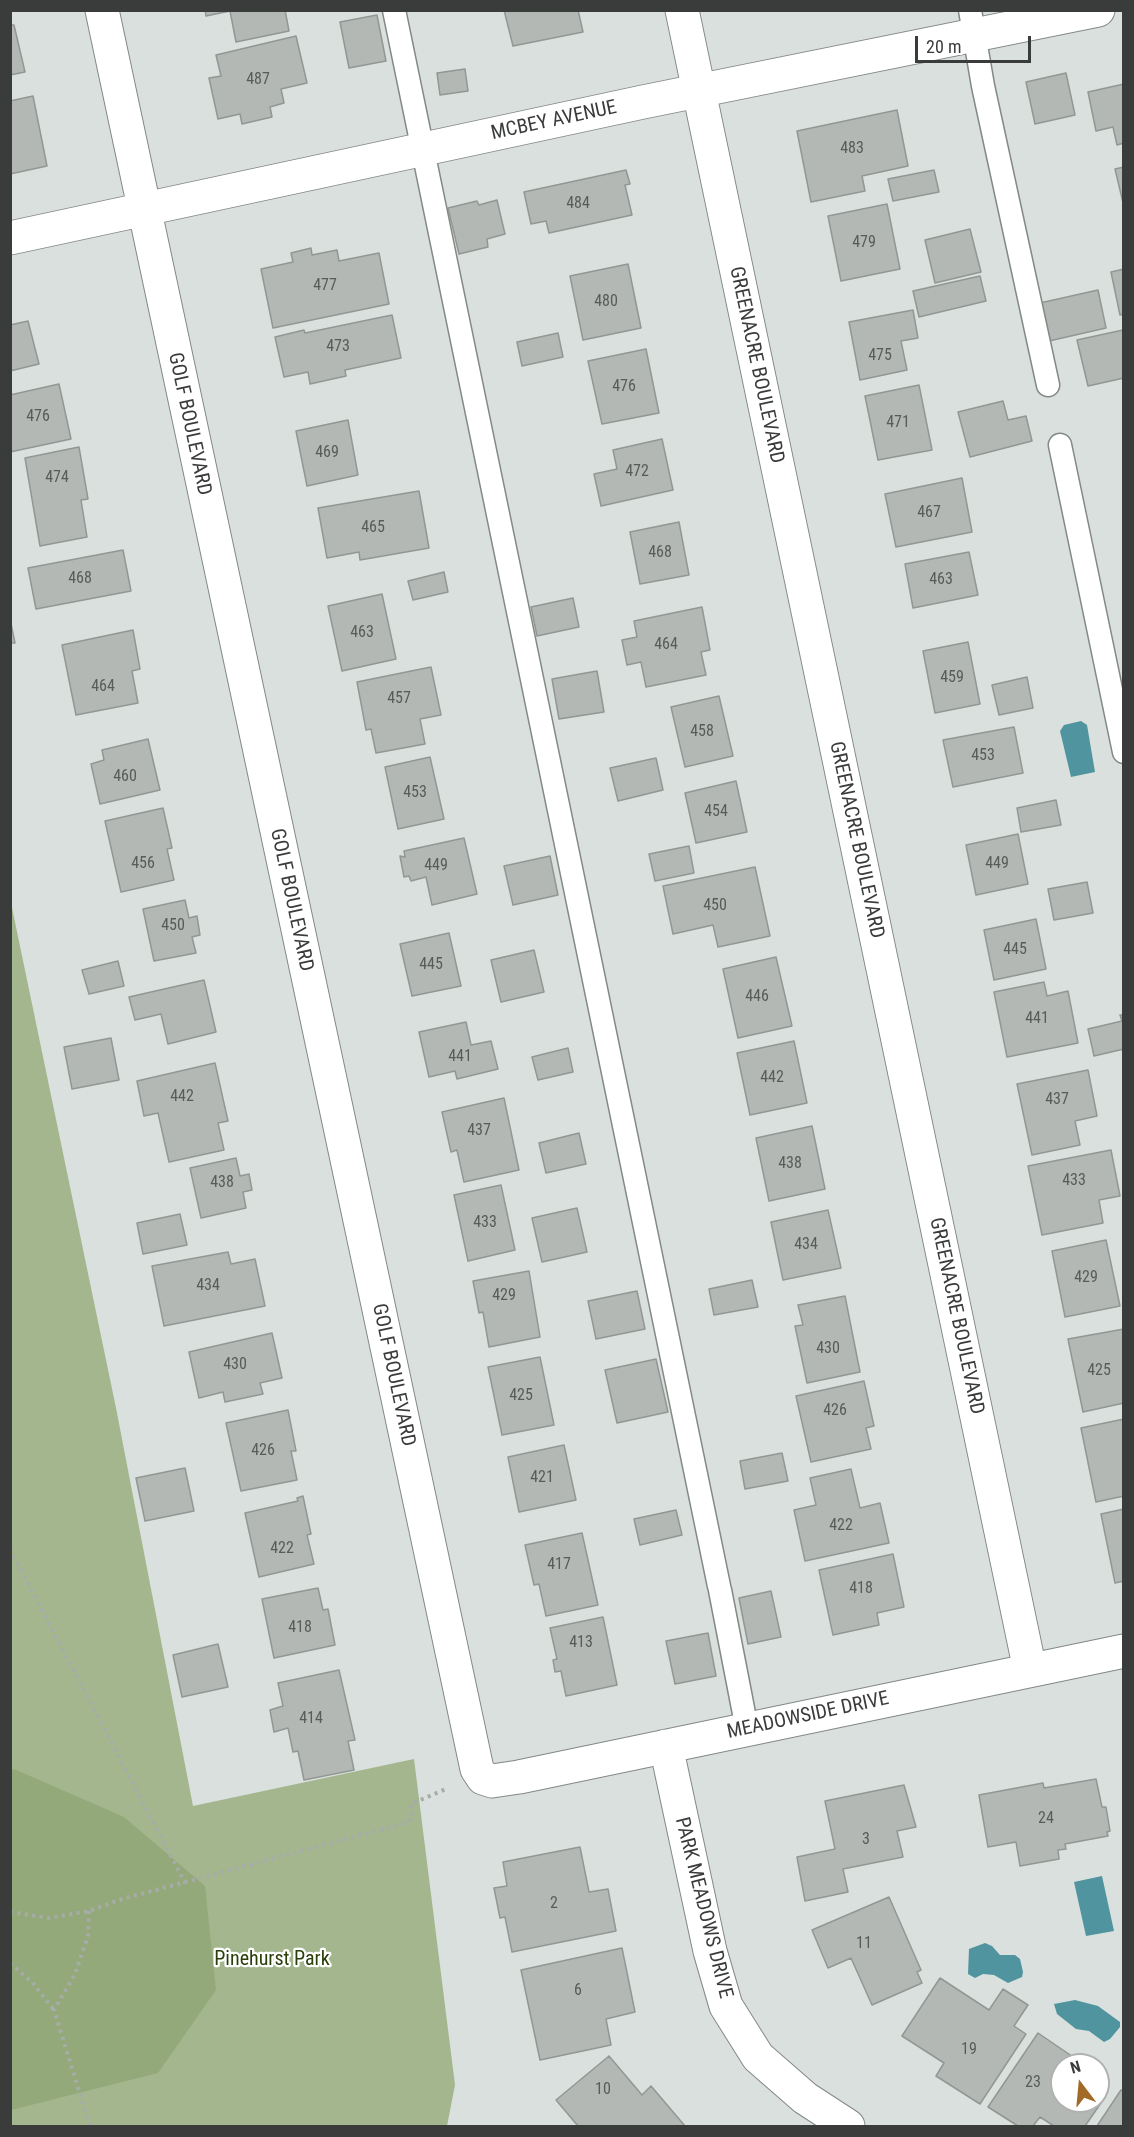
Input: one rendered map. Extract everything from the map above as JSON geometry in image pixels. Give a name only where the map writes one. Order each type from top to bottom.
[{"type":"street","name":"GOLF BOULEVARD","points":[[102,10],[143,210],[485,1775]]},
{"type":"street","name":"GREENACRE BOULEVARD","points":[[682,10],[1030,1670]]},
{"type":"street","name":"MCBEY AVENUE","points":[[10,238],[698,90],[973,23],[1098,10]]},
{"type":"street","name":"MEADOWSIDE DRIVE","points":[[485,1775],[666,1746],[1124,1651]]},
{"type":"street","name":"PARK MEADOWS DRIVE","points":[[666,1746],[710,1951],[726,2006],[758,2057],[805,2098],[848,2127]]},
{"type":"lane","points":[[394,10],[747,1729]]},
{"type":"lane","points":[[973,23],[982,86],[1048,385]]},
{"type":"lane","points":[[1060,445],[1124,752]]},
{"type":"path","points":[[10,1549],[185,1883]]},
{"type":"path","points":[[10,1912],[49,1918],[89,1911],[402,1824],[413,1818],[411,1804],[458,1783],[485,1775]]},
{"type":"path","points":[[54,2010],[75,1974],[88,1936],[89,1911]]},
{"type":"path","points":[[10,1963],[32,1982],[54,2010],[90,2127]]},
{"type":"green space","name":"Pinehurst Park","points":[[10,898],[116,1408],[193,1806],[414,1759],[455,2085],[447,2126],[11,2126]]},
{"type":"green space","points":[[14,1769],[124,1817],[205,1886],[216,1990],[158,2073],[11,2110],[10,1771]]},
{"type":"water","points":[[1081,721],[1087,725],[1095,772],[1071,777],[1060,731],[1064,725]]},
{"type":"water","points":[[1102,1876],[1114,1931],[1086,1936],[1074,1882]]},
{"type":"water","points":[[985,1943],[992,1946],[1000,1955],[1015,1955],[1020,1959],[1022,1977],[1008,1983],[994,1975],[983,1974],[975,1978],[968,1974],[969,1949]]},
{"type":"water","points":[[1075,2000],[1098,2006],[1120,2022],[1120,2027],[1110,2039],[1104,2042],[1089,2031],[1076,2029],[1057,2014],[1054,2004]]},
{"type":"building","points":[[205,10],[285,10],[289,31],[236,42],[230,11],[206,16]]},
{"type":"building","points":[[504,10],[578,10],[583,32],[513,46]]},
{"type":"building","points":[[377,15],[386,61],[349,68],[340,22]]},
{"type":"building","points":[[10,25],[14,25],[25,72],[10,75]]},
{"type":"building","points":[[296,36],[307,83],[281,89],[284,103],[270,107],[272,117],[242,124],[240,114],[218,119],[209,78],[221,76],[216,55]]},
{"type":"building","points":[[465,69],[468,91],[440,95],[437,73]]},
{"type":"building","points":[[1066,73],[1075,115],[1035,124],[1026,82]]},
{"type":"building","points":[[1124,84],[1124,143],[1117,145],[1113,127],[1096,131],[1088,92]]},
{"type":"building","points":[[33,96],[47,166],[10,174],[10,101]]},
{"type":"building","points":[[897,110],[908,166],[862,176],[865,191],[811,202],[797,131]]},
{"type":"building","points":[[1124,167],[1124,207],[1115,169]]},
{"type":"building","points":[[626,170],[630,184],[625,185],[632,215],[549,233],[546,221],[531,224],[524,192]]},
{"type":"building","points":[[934,170],[939,192],[893,201],[888,179]]},
{"type":"building","points":[[497,200],[505,234],[487,239],[488,247],[459,254],[448,208],[477,201],[479,205]]},
{"type":"building","points":[[887,204],[900,269],[841,281],[828,216]]},
{"type":"building","points":[[970,229],[981,272],[935,283],[925,240]]},
{"type":"building","points":[[311,248],[312,255],[337,250],[339,261],[379,253],[389,304],[273,328],[261,269],[293,262],[291,253]]},
{"type":"building","points":[[628,264],[641,328],[583,340],[570,276]]},
{"type":"building","points":[[1124,269],[1124,314],[1120,315],[1111,272]]},
{"type":"building","points":[[980,276],[986,301],[919,317],[913,291]]},
{"type":"building","points":[[1098,290],[1106,328],[1049,341],[1040,303]]},
{"type":"building","points":[[913,310],[918,338],[901,341],[907,370],[860,380],[849,322]]},
{"type":"building","points":[[392,315],[401,358],[345,370],[346,376],[310,384],[308,372],[284,377],[275,337]]},
{"type":"building","points":[[28,321],[39,364],[10,371],[10,325]]},
{"type":"building","points":[[1123,330],[1124,378],[1088,386],[1077,340]]},
{"type":"building","points":[[558,333],[563,357],[522,366],[517,342]]},
{"type":"building","points":[[646,349],[659,413],[602,424],[588,361]]},
{"type":"building","points":[[59,384],[71,439],[10,452],[10,395]]},
{"type":"building","points":[[919,385],[932,450],[878,460],[865,396]]},
{"type":"building","points":[[1003,401],[1008,420],[1026,416],[1032,441],[970,457],[958,412]]},
{"type":"building","points":[[348,420],[358,475],[307,486],[296,431]]},
{"type":"building","points":[[662,439],[673,490],[601,506],[594,474],[617,469],[613,450]]},
{"type":"building","points":[[79,447],[88,499],[81,500],[87,537],[40,546],[25,458]]},
{"type":"building","points":[[962,478],[972,532],[896,547],[885,494]]},
{"type":"building","points":[[419,491],[429,548],[360,560],[359,552],[327,558],[318,508]]},
{"type":"building","points":[[679,522],[689,575],[640,584],[630,532]]},
{"type":"building","points":[[123,550],[131,591],[36,609],[28,568]]},
{"type":"building","points":[[969,552],[978,595],[913,608],[905,564]]},
{"type":"building","points":[[444,572],[448,592],[413,600],[408,581]]},
{"type":"building","points":[[382,594],[396,659],[342,671],[328,606]]},
{"type":"building","points":[[573,598],[579,627],[537,636],[531,607]]},
{"type":"building","points":[[702,607],[710,650],[701,652],[706,675],[646,687],[641,662],[627,665],[622,640],[637,637],[634,621]]},
{"type":"building","points":[[10,619],[15,643],[10,643]]},
{"type":"building","points":[[133,630],[140,669],[132,671],[138,703],[76,715],[62,645]]},
{"type":"building","points":[[968,642],[980,704],[935,713],[923,651]]},
{"type":"building","points":[[431,667],[441,715],[420,719],[425,744],[376,753],[371,729],[366,730],[357,682]]},
{"type":"building","points":[[597,671],[604,712],[559,719],[552,679]]},
{"type":"building","points":[[1027,677],[1033,708],[999,715],[992,685]]},
{"type":"building","points":[[719,696],[733,756],[685,767],[671,707]]},
{"type":"building","points":[[1014,727],[1023,773],[953,787],[943,740]]},
{"type":"building","points":[[148,739],[160,790],[100,804],[91,764],[104,760],[102,750]]},
{"type":"building","points":[[430,757],[444,819],[398,829],[385,767]]},
{"type":"building","points":[[656,758],[663,790],[618,801],[610,768]]},
{"type":"building","points":[[736,781],[747,832],[696,843],[685,793]]},
{"type":"building","points":[[1056,800],[1061,825],[1021,832],[1017,808]]},
{"type":"building","points":[[163,808],[172,848],[167,849],[174,880],[121,892],[105,821]]},
{"type":"building","points":[[1018,834],[1028,884],[976,895],[966,845]]},
{"type":"building","points":[[464,838],[477,894],[432,905],[426,877],[411,881],[409,876],[404,877],[400,856],[405,857],[404,851]]},
{"type":"building","points":[[689,846],[694,873],[655,881],[649,854]]},
{"type":"building","points":[[550,856],[558,895],[513,905],[504,866]]},
{"type":"building","points":[[755,867],[770,936],[718,947],[713,925],[673,934],[663,886]]},
{"type":"building","points":[[1087,882],[1093,913],[1054,920],[1048,889]]},
{"type":"building","points":[[185,900],[189,918],[197,916],[200,935],[192,937],[196,953],[154,961],[143,909]]},
{"type":"building","points":[[1036,919],[1046,969],[994,980],[984,930]]},
{"type":"building","points":[[449,933],[461,986],[412,996],[400,944]]},
{"type":"building","points":[[534,950],[544,992],[501,1002],[491,960]]},
{"type":"building","points":[[776,957],[792,1026],[738,1038],[723,969]]},
{"type":"building","points":[[118,961],[124,986],[89,994],[82,970]]},
{"type":"building","points":[[204,980],[216,1032],[168,1044],[161,1014],[135,1020],[129,997]]},
{"type":"building","points":[[1044,982],[1047,996],[1068,991],[1078,1043],[1007,1057],[994,992]]},
{"type":"building","points":[[1120,1015],[1124,1015],[1124,1049],[1094,1056],[1088,1029],[1122,1021]]},
{"type":"building","points":[[466,1022],[471,1045],[491,1041],[498,1069],[457,1079],[455,1071],[429,1077],[419,1032]]},
{"type":"building","points":[[111,1038],[119,1080],[72,1089],[64,1047]]},
{"type":"building","points":[[794,1041],[807,1103],[750,1115],[737,1053]]},
{"type":"building","points":[[568,1048],[573,1072],[538,1080],[532,1057]]},
{"type":"building","points":[[215,1063],[228,1121],[218,1123],[224,1150],[169,1162],[158,1113],[144,1116],[137,1081]]},
{"type":"building","points":[[1088,1070],[1097,1116],[1075,1121],[1080,1145],[1032,1155],[1017,1084]]},
{"type":"building","points":[[504,1098],[519,1170],[464,1182],[457,1150],[451,1152],[442,1112]]},
{"type":"building","points":[[812,1126],[825,1189],[769,1201],[756,1138]]},
{"type":"building","points":[[579,1133],[586,1164],[546,1173],[539,1143]]},
{"type":"building","points":[[1111,1150],[1120,1196],[1099,1200],[1103,1223],[1042,1235],[1028,1166]]},
{"type":"building","points":[[236,1158],[240,1176],[249,1174],[252,1190],[243,1192],[246,1208],[201,1218],[190,1168]]},
{"type":"building","points":[[501,1185],[515,1250],[468,1261],[454,1195]]},
{"type":"building","points":[[577,1208],[587,1252],[542,1262],[532,1218]]},
{"type":"building","points":[[828,1210],[841,1268],[783,1280],[771,1222]]},
{"type":"building","points":[[180,1214],[187,1245],[143,1254],[137,1223]]},
{"type":"building","points":[[1106,1240],[1120,1306],[1065,1317],[1052,1251]]},
{"type":"building","points":[[228,1252],[231,1264],[255,1259],[265,1306],[164,1326],[152,1266]]},
{"type":"building","points":[[529,1271],[540,1337],[489,1347],[483,1312],[479,1313],[473,1281]]},
{"type":"building","points":[[752,1280],[758,1307],[714,1315],[709,1289]]},
{"type":"building","points":[[637,1291],[645,1329],[596,1339],[588,1301]]},
{"type":"building","points":[[845,1296],[860,1372],[807,1383],[795,1326],[803,1325],[798,1305]]},
{"type":"building","points":[[1124,1329],[1124,1403],[1083,1412],[1068,1339]]},
{"type":"building","points":[[272,1333],[282,1378],[260,1383],[263,1394],[225,1402],[223,1392],[199,1398],[189,1352]]},
{"type":"building","points":[[540,1357],[554,1425],[502,1435],[488,1367]]},
{"type":"building","points":[[656,1359],[668,1412],[617,1423],[605,1370]]},
{"type":"building","points":[[864,1381],[874,1426],[866,1428],[871,1449],[811,1462],[796,1396]]},
{"type":"building","points":[[288,1410],[296,1451],[291,1451],[297,1480],[241,1491],[226,1423]]},
{"type":"building","points":[[1124,1419],[1124,1496],[1096,1502],[1081,1428]]},
{"type":"building","points":[[564,1445],[576,1500],[519,1512],[508,1457]]},
{"type":"building","points":[[782,1453],[788,1481],[745,1489],[740,1461]]},
{"type":"building","points":[[185,1468],[194,1511],[145,1521],[136,1478]]},
{"type":"building","points":[[851,1469],[860,1508],[880,1503],[889,1543],[805,1561],[794,1510],[816,1505],[810,1478]]},
{"type":"building","points":[[303,1496],[311,1534],[307,1535],[314,1564],[259,1577],[245,1513],[298,1501],[297,1498]]},
{"type":"building","points":[[1124,1509],[1124,1581],[1115,1583],[1101,1514]]},
{"type":"building","points":[[676,1510],[682,1535],[640,1545],[634,1519]]},
{"type":"building","points":[[582,1533],[598,1605],[546,1616],[539,1584],[534,1585],[525,1545]]},
{"type":"building","points":[[893,1554],[904,1607],[877,1613],[879,1625],[833,1635],[819,1570]]},
{"type":"building","points":[[318,1588],[323,1610],[328,1609],[335,1645],[274,1658],[262,1599]]},
{"type":"building","points":[[771,1591],[781,1637],[748,1644],[739,1598]]},
{"type":"building","points":[[603,1617],[617,1685],[566,1696],[561,1671],[555,1672],[553,1660],[557,1659],[550,1628]]},
{"type":"building","points":[[708,1633],[716,1676],[675,1684],[666,1641]]},
{"type":"building","points":[[218,1644],[228,1687],[182,1697],[173,1655]]},
{"type":"building","points":[[339,1670],[355,1740],[348,1741],[354,1770],[304,1780],[298,1751],[293,1752],[288,1728],[274,1732],[270,1710],[283,1706],[278,1683]]},
{"type":"building","points":[[1096,1779],[1102,1807],[1106,1807],[1110,1831],[1107,1832],[1108,1836],[1065,1844],[1066,1849],[1058,1850],[1059,1859],[1020,1866],[1016,1842],[988,1847],[979,1795],[1043,1783],[1044,1788]]},
{"type":"building","points":[[904,1785],[916,1827],[897,1831],[903,1857],[843,1869],[848,1892],[805,1901],[797,1857],[835,1849],[825,1801]]},
{"type":"building","points":[[580,1847],[589,1892],[608,1889],[616,1931],[512,1952],[505,1917],[500,1918],[494,1888],[507,1886],[503,1862]]},
{"type":"building","points":[[889,1897],[921,1970],[917,1972],[922,1983],[872,2005],[851,1958],[828,1968],[812,1930]]},
{"type":"building","points":[[622,1948],[635,2012],[606,2019],[611,2045],[540,2060],[521,1970]]},
{"type":"building","points":[[940,1978],[989,2010],[1003,1989],[1028,2005],[1014,2026],[1026,2034],[980,2104],[936,2076],[944,2063],[902,2036]]},
{"type":"building","points":[[1038,2033],[1067,2053],[1050,2053],[1050,2113],[1094,2113],[1085,2126],[1054,2126],[1040,2117],[1033,2126],[1018,2126],[988,2107]]},
{"type":"building","points":[[609,2056],[642,2095],[651,2086],[685,2126],[578,2126],[556,2100]]},
{"type":"building","points":[[1121,2090],[1124,2091],[1124,2126],[1097,2126],[1106,2113],[1110,2113],[1110,2106]]}]
